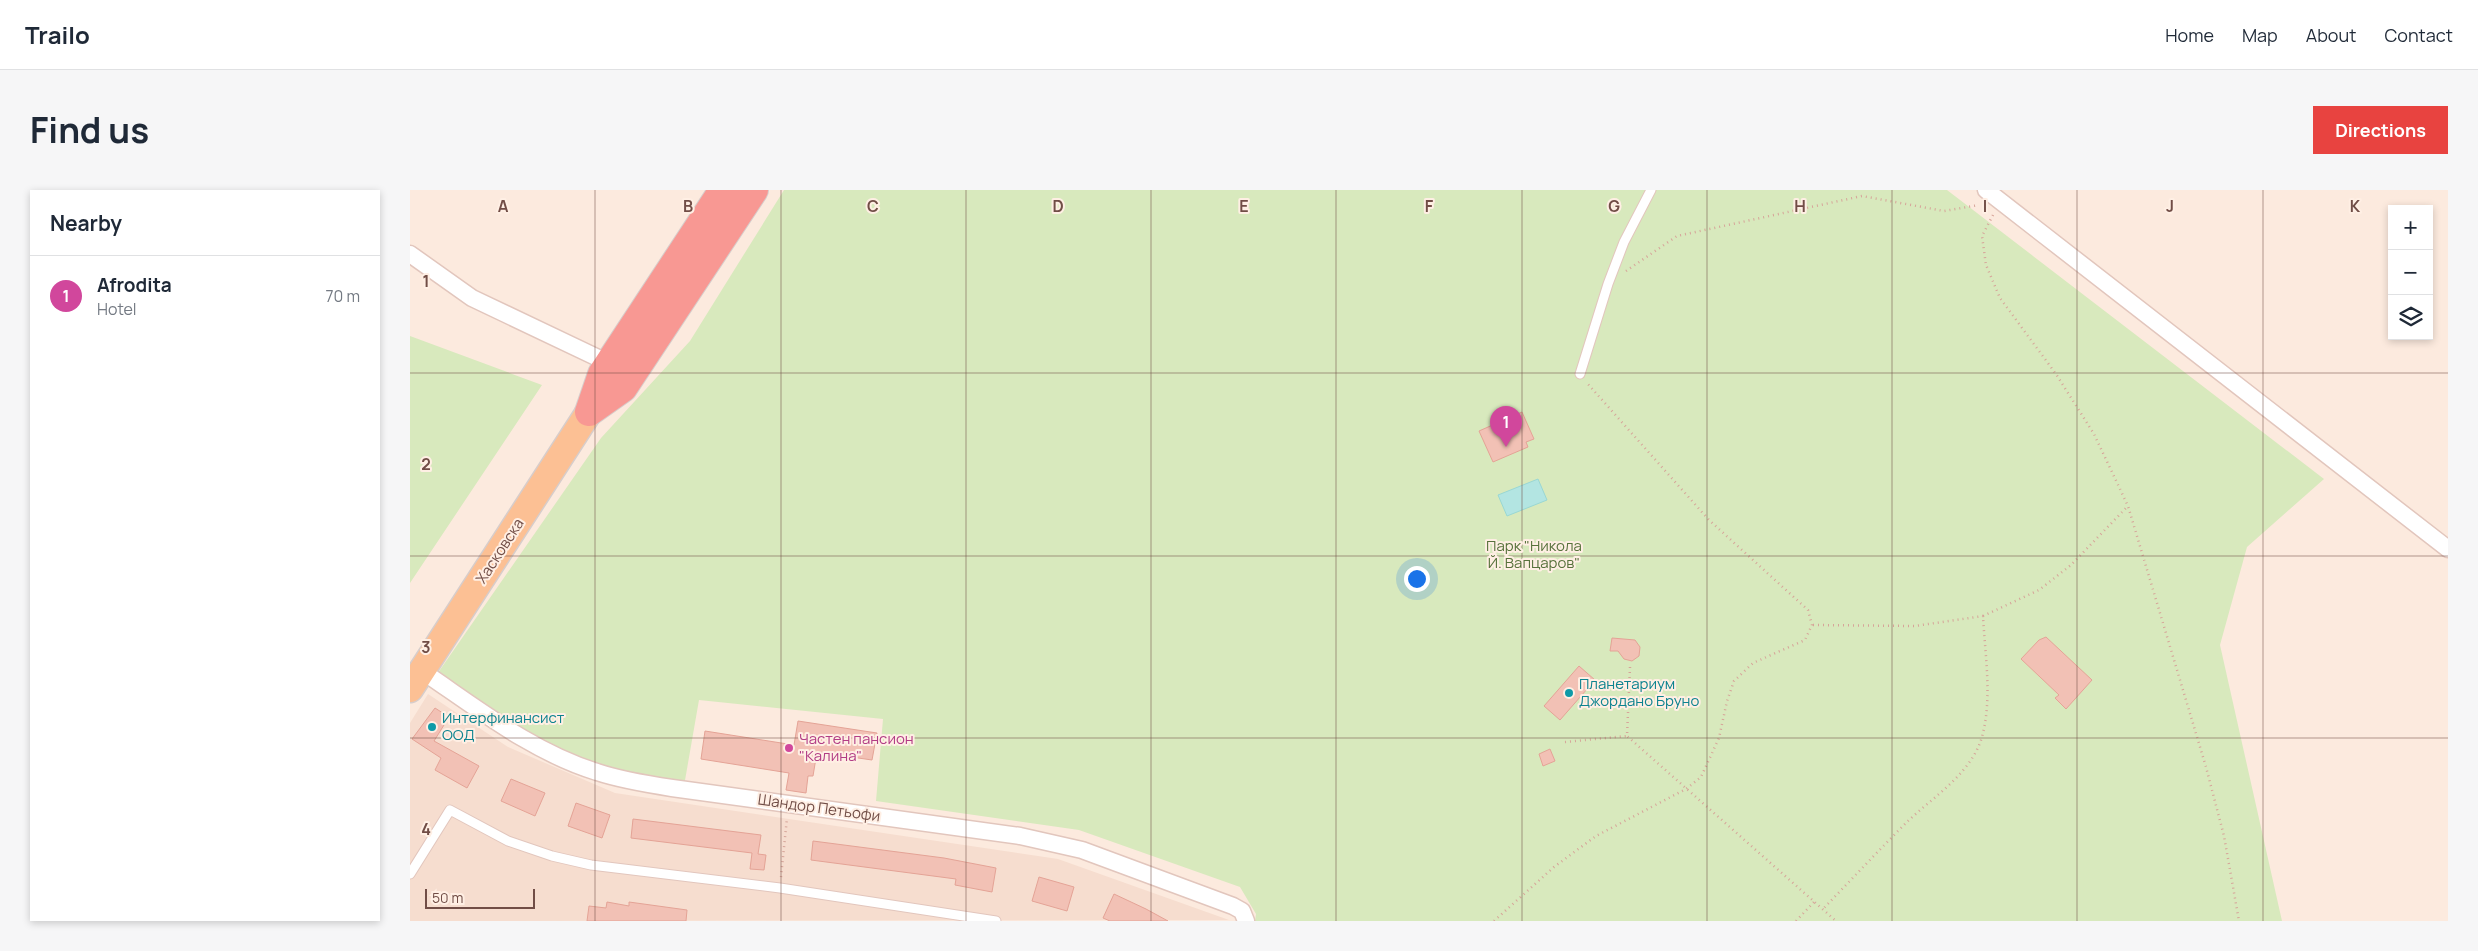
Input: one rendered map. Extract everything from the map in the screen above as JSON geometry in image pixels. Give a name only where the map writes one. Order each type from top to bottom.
[{"type":"highway","points":[[589,412],[623,388],[621,369],[723,190]]},
{"type":"highway","points":[[621,369],[754,190]]},
{"type":"main road","name":"Хасковска","points":[[416,680],[589,412]]},
{"type":"street","points":[[1986,190],[2448,549]]},
{"type":"street","points":[[410,254],[472,298],[621,369]]},
{"type":"street","name":"Шандор Петьофи","points":[[416,680],[524,739],[595,772],[647,784],[1020,836],[1082,850],[1233,906],[1242,911],[1246,921]]},
{"type":"lane","points":[[1580,374],[1608,284],[1624,242],[1651,190]]},
{"type":"lane","points":[[410,874],[450,810],[508,841],[552,856],[591,865],[780,888],[996,921]]},
{"type":"path","points":[[1608,284],[1677,236],[1862,196],[1944,212],[2000,201]]},
{"type":"path","points":[[2000,201],[1982,236],[1986,265],[2000,298],[2056,374],[2094,434],[2128,506],[2206,767],[2224,836],[2239,921]]},
{"type":"path","points":[[1494,921],[1554,867],[1596,836],[1686,789],[1701,777],[1710,760],[1734,681],[1753,663],[1805,640],[1812,625],[1808,610],[1709,520],[1580,374]]},
{"type":"path","points":[[1812,625],[1915,626],[1983,616],[2039,590],[2071,565],[2128,506]]},
{"type":"path","points":[[1823,909],[1909,820],[1946,788],[1968,764],[1983,734],[1985,717],[1987,692],[1983,616]]},
{"type":"path","points":[[1627,736],[1630,667]]},
{"type":"path","points":[[1565,742],[1627,736],[1836,921]]},
{"type":"path","points":[[780,888],[789,804]]},
{"type":"path","points":[[1796,921],[1814,902]]},
{"type":"path","points":[[1826,921],[1831,916]]},
{"type":"shaded area","points":[[428,694],[508,747],[615,793],[1058,859],[1229,920],[410,921],[410,723]]},
{"type":"green space","name":"Парк \"Никола Й. Вапцаров\"","points":[[784,190],[1947,190],[2324,479],[2247,547],[2220,645],[2282,921],[1255,921],[1256,914],[1240,887],[1079,830],[876,801],[883,719],[699,700],[684,786],[583,764],[435,677],[601,438],[690,341]]},
{"type":"green space","points":[[410,336],[542,385],[410,583]]},
{"type":"water","points":[[1538,479],[1547,500],[1507,516],[1498,495]]},
{"type":"building","points":[[1522,412],[1534,439],[1526,442],[1528,447],[1493,462],[1479,431]]},
{"type":"building","points":[[2046,637],[2092,680],[2066,709],[2055,698],[2059,695],[2021,659],[2039,640]]},
{"type":"building","points":[[1612,638],[1635,640],[1640,647],[1639,656],[1632,661],[1624,659],[1618,651],[1610,651]]},
{"type":"building","name":"Планетариум Джордано Бруно","points":[[1579,666],[1595,680],[1560,720],[1544,706]]},
{"type":"building","points":[[435,708],[449,717],[434,741],[479,766],[467,788],[435,770],[441,758],[412,739]]},
{"type":"building","name":"Частен пансион \"Калина\"","points":[[798,721],[877,733],[872,760],[817,752],[813,776],[808,776],[806,793],[786,790],[789,773],[701,759],[705,731],[794,745]]},
{"type":"building","points":[[1550,749],[1555,761],[1543,766],[1539,754]]},
{"type":"building","points":[[511,779],[545,793],[535,816],[501,801]]},
{"type":"building","points":[[576,803],[610,815],[602,838],[568,826]]},
{"type":"building","points":[[633,819],[761,835],[758,854],[766,855],[764,870],[750,869],[752,853],[631,838]]},
{"type":"building","points":[[813,841],[944,858],[996,868],[992,892],[955,885],[956,879],[811,860]]},
{"type":"building","points":[[1039,877],[1074,887],[1067,911],[1032,901]]},
{"type":"building","points":[[1114,894],[1168,921],[1110,921],[1103,918]]},
{"type":"building","points":[[607,902],[629,906],[629,902],[687,910],[686,921],[587,921],[589,906],[606,908]]},
{"type":"place","name":"Afrodita","points":[[1506,447]]},
{"type":"place","name":"Планетариум Джордано Бруно","points":[[1569,693]]},
{"type":"place","name":"Интерфинансист ООД","points":[[432,727]]},
{"type":"place","name":"Частен пансион \"Калина\"","points":[[789,748]]}]
